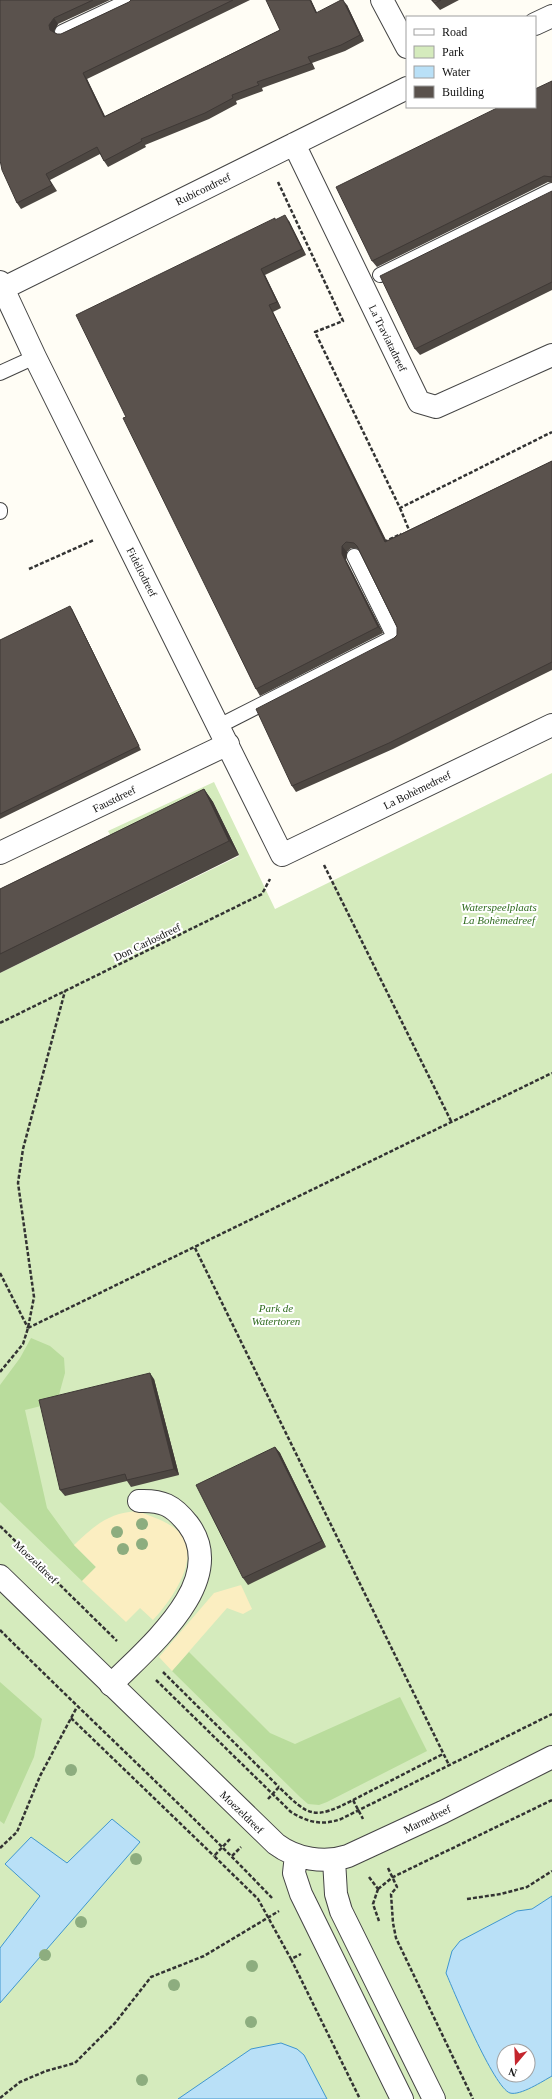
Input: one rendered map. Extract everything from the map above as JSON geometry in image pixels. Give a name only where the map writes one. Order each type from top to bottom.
[{"type":"street","points":[[382,0],[406,46]]},
{"type":"street","points":[[536,24],[552,16]]},
{"type":"street","name":"Rubicondreef","points":[[1,287],[406,88]]},
{"type":"street","name":"La Traviatadreef","points":[[294,144],[420,402],[436,407],[552,355]]},
{"type":"street","name":"Fideliodreef","points":[[1,287],[282,855]]},
{"type":"street","name":"La Bohèmedreef","points":[[282,855],[552,725]]},
{"type":"street","name":"Faustdreef","points":[[0,853],[223,735]]},
{"type":"street","points":[[112,1685],[165,1630],[185,1603],[199,1573],[201,1561],[200,1548],[192,1530],[181,1516],[162,1502],[139,1501]]},
{"type":"street","name":"Moezeldreef","points":[[0,1576],[276,1844],[296,1855]]},
{"type":"street","name":"Marnedreef","points":[[296,1855],[334,1860],[353,1854],[552,1757]]},
{"type":"street","points":[[296,1855],[294,1873],[299,1889],[402,2099]]},
{"type":"street","points":[[334,1860],[336,1894],[341,1911],[434,2099]]},
{"type":"lane","points":[[62,32],[130,0]]},
{"type":"lane","points":[[380,274],[552,190]]},
{"type":"lane","points":[[0,373],[35,357]]},
{"type":"lane","points":[[223,735],[394,637],[354,556]]},
{"type":"path","points":[[354,556],[410,530],[400,508]]},
{"type":"path","points":[[29,569],[120,528]]},
{"type":"path","points":[[312,841],[452,1122]]},
{"type":"path","name":"Don Carlosdreef","points":[[0,1023],[262,894],[282,855]]},
{"type":"path","points":[[0,1372],[23,1344],[28,1328],[34,1297],[18,1183],[23,1149],[65,991]]},
{"type":"path","points":[[28,1328],[552,1073]]},
{"type":"path","points":[[195,1248],[448,1765],[552,1714]]},
{"type":"path","points":[[0,1272],[28,1328]]},
{"type":"path","name":"Moezeldreef","points":[[0,1526],[139,1656],[291,1812],[317,1823],[341,1820],[448,1765]]},
{"type":"path","points":[[0,1630],[77,1707],[223,1847],[275,1901]]},
{"type":"path","points":[[139,1656],[279,1787]]},
{"type":"path","points":[[0,1848],[17,1832],[40,1776],[77,1707]]},
{"type":"path","points":[[71,1718],[214,1856]]},
{"type":"path","points":[[353,1800],[443,1754]]},
{"type":"path","points":[[373,1904],[378,1890],[393,1877],[552,1800]]},
{"type":"path","points":[[467,1899],[501,1894],[527,1887],[552,1871]]},
{"type":"path","points":[[278,1906],[284,1916]]},
{"type":"path","points":[[0,2098],[20,2082],[46,2071],[75,2063],[115,2023],[151,1977],[204,1956],[281,1910]]},
{"type":"path","points":[[291,1959],[360,2099]]},
{"type":"green space","name":"Park de Watertoren","points":[[552,773],[552,2099],[0,2099],[0,973],[239,856],[213,802],[118,849],[108,831],[214,782],[275,909]]},
{"type":"green space","points":[[31,1338],[50,1346],[64,1358],[65,1373],[57,1402],[25,1410],[47,1508],[74,1545],[96,1567],[82,1581],[0,1502],[0,1385],[20,1358]]},
{"type":"green space","points":[[189,1652],[270,1733],[295,1744],[400,1697],[427,1751],[327,1802],[319,1805],[308,1804],[172,1671]]},
{"type":"green space","points":[[0,1682],[42,1719],[34,1757],[4,1824],[0,1821]]},
{"type":"sand","points":[[137,1511],[174,1527],[185,1541],[188,1552],[186,1565],[176,1590],[153,1620],[140,1608],[126,1622],[82,1581],[96,1567],[74,1545],[95,1526],[102,1522],[118,1514]]},
{"type":"sand","points":[[241,1585],[252,1609],[243,1614],[227,1608],[172,1671],[159,1657],[214,1593]]},
{"type":"water","points":[[112,1819],[140,1842],[0,2003],[0,1948],[40,1896],[5,1864],[31,1837],[67,1863]]},
{"type":"water","points":[[552,1896],[552,2076],[525,2090],[510,2093],[500,2083],[536,2083],[536,2043],[496,2043],[496,2078],[475,2038],[446,1973],[452,1951],[460,1941],[517,1911],[532,1909]]},
{"type":"water","points":[[281,2043],[297,2049],[304,2055],[327,2099],[178,2099],[251,2049]]},
{"type":"building","points":[[0,0],[93,0],[54,18],[49,25],[50,30],[57,34],[61,34],[131,0],[233,0],[83,73],[104,117],[280,30],[266,0],[310,0],[316,13],[343,0],[360,35],[341,45],[308,57],[311,63],[257,82],[259,85],[232,95],[233,98],[205,113],[141,139],[142,141],[104,161],[97,147],[46,174],[52,185],[17,203],[2,170],[0,160]]},
{"type":"building","points":[[432,0],[441,0],[435,3]]},
{"type":"building","points":[[552,81],[552,177],[544,176],[372,261],[336,187],[497,108],[536,108],[536,89]]},
{"type":"building","points":[[552,191],[552,282],[415,349],[380,276]]},
{"type":"building","points":[[285,215],[302,249],[261,269],[277,302],[269,305],[385,542],[552,461],[552,662],[389,743],[292,786],[256,709],[394,638],[397,635],[397,627],[357,546],[354,543],[346,542],[342,546],[342,554],[378,627],[256,689],[123,418],[126,417],[76,315],[275,218],[275,220]]},
{"type":"building","points":[[70,606],[139,746],[0,814],[0,640]]},
{"type":"building","points":[[204,789],[229,841],[0,954],[0,889]]},
{"type":"building","points":[[150,1373],[174,1469],[127,1480],[125,1474],[60,1490],[39,1400]]},
{"type":"building","points":[[275,1447],[322,1541],[243,1578],[196,1485]]},
{"type":"park label","name":"Waterspeelplaats La Bohèmedreef","points":[[499,913]]}]
